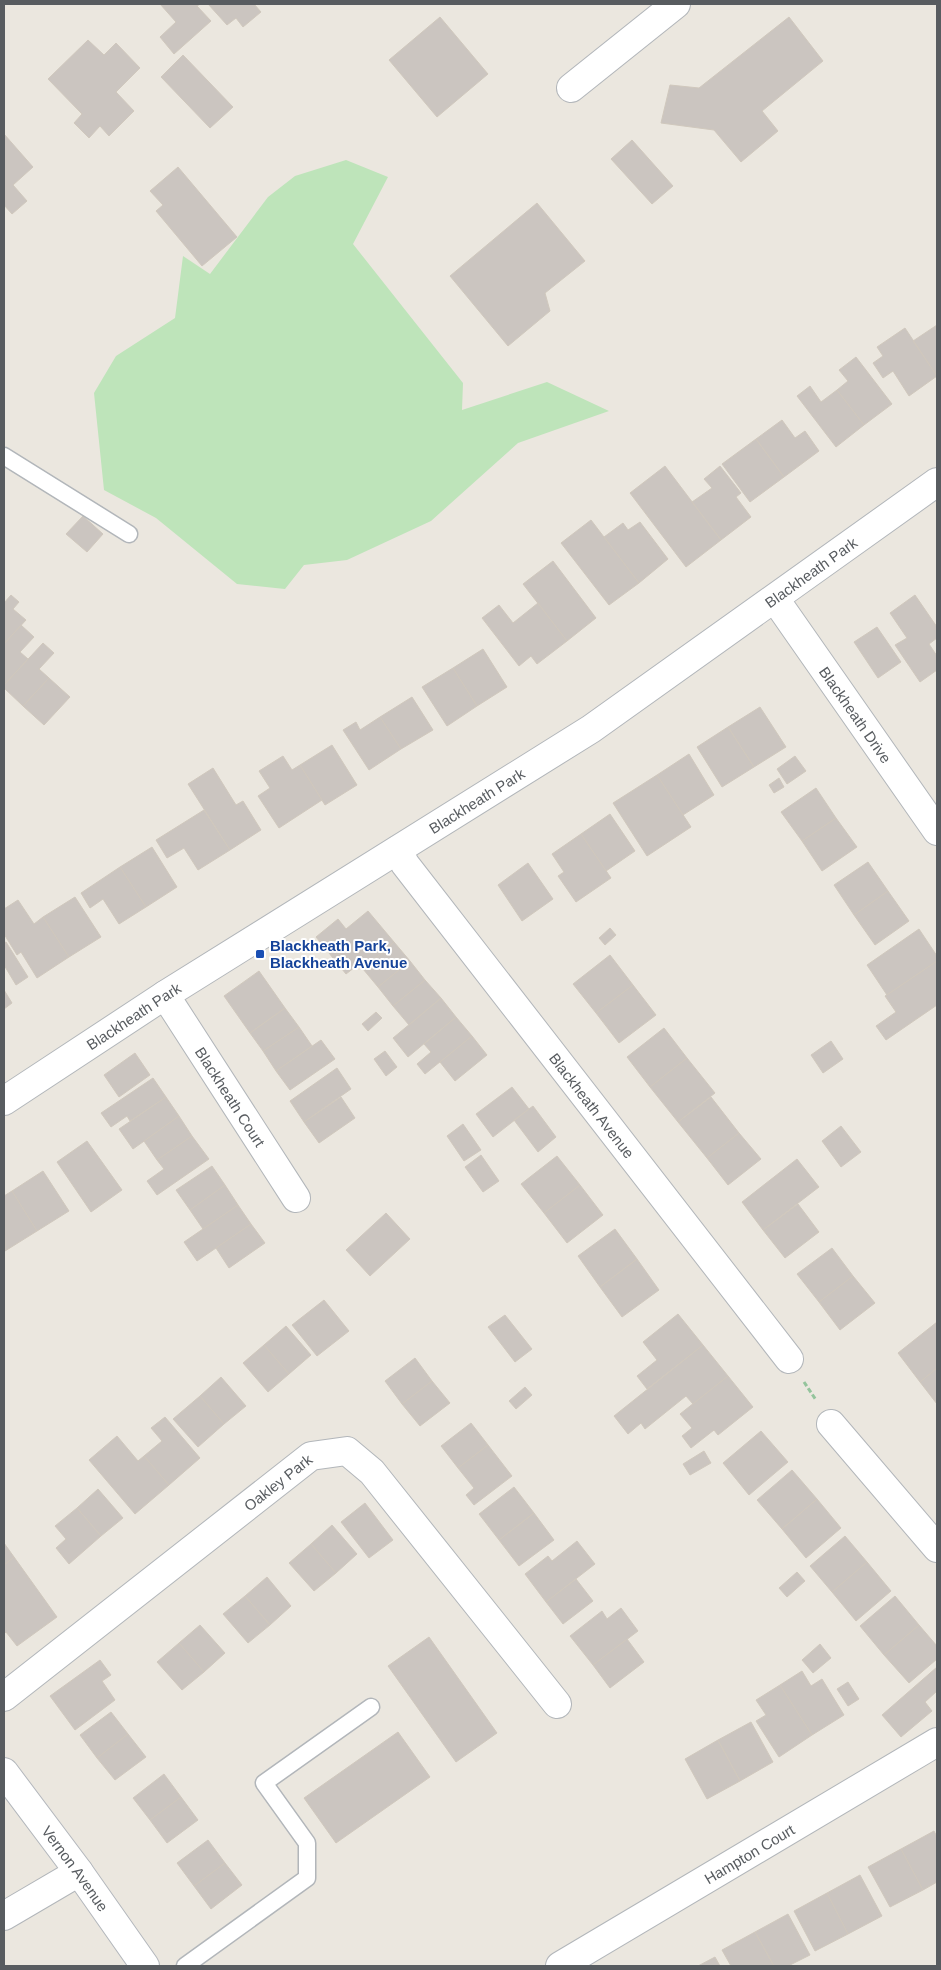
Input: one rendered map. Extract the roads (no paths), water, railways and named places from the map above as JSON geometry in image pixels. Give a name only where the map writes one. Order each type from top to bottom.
[{"type":"street","points":[[571,88],[676,4]]},
{"type":"street","name":"Blackheath Park","points":[[4,1101],[165,995],[591,729],[937,482]]},
{"type":"street","name":"Blackheath Drive","points":[[775,599],[937,831]]},
{"type":"street","name":"Blackheath Avenue","points":[[398,850],[405,864],[789,1359]]},
{"type":"street","name":"Blackheath Court","points":[[165,995],[296,1198]]},
{"type":"street","points":[[831,1424],[937,1548]]},
{"type":"street","name":"Oakley Park","points":[[4,1696],[311,1456],[347,1451],[372,1472],[557,1704]]},
{"type":"street","name":"Hampton Court","points":[[560,1966],[937,1742]]},
{"type":"street","name":"Vernon Avenue","points":[[4,1772],[79,1872],[145,1966]]},
{"type":"street","points":[[4,1916],[79,1872]]},
{"type":"lane","points":[[4,456],[129,534]]},
{"type":"lane","points":[[185,1966],[306,1878],[307,1843],[264,1783],[371,1707]]},
{"type":"place","name":"Blackheath Park, Blackheath Avenue","points":[[260,954]]}]
